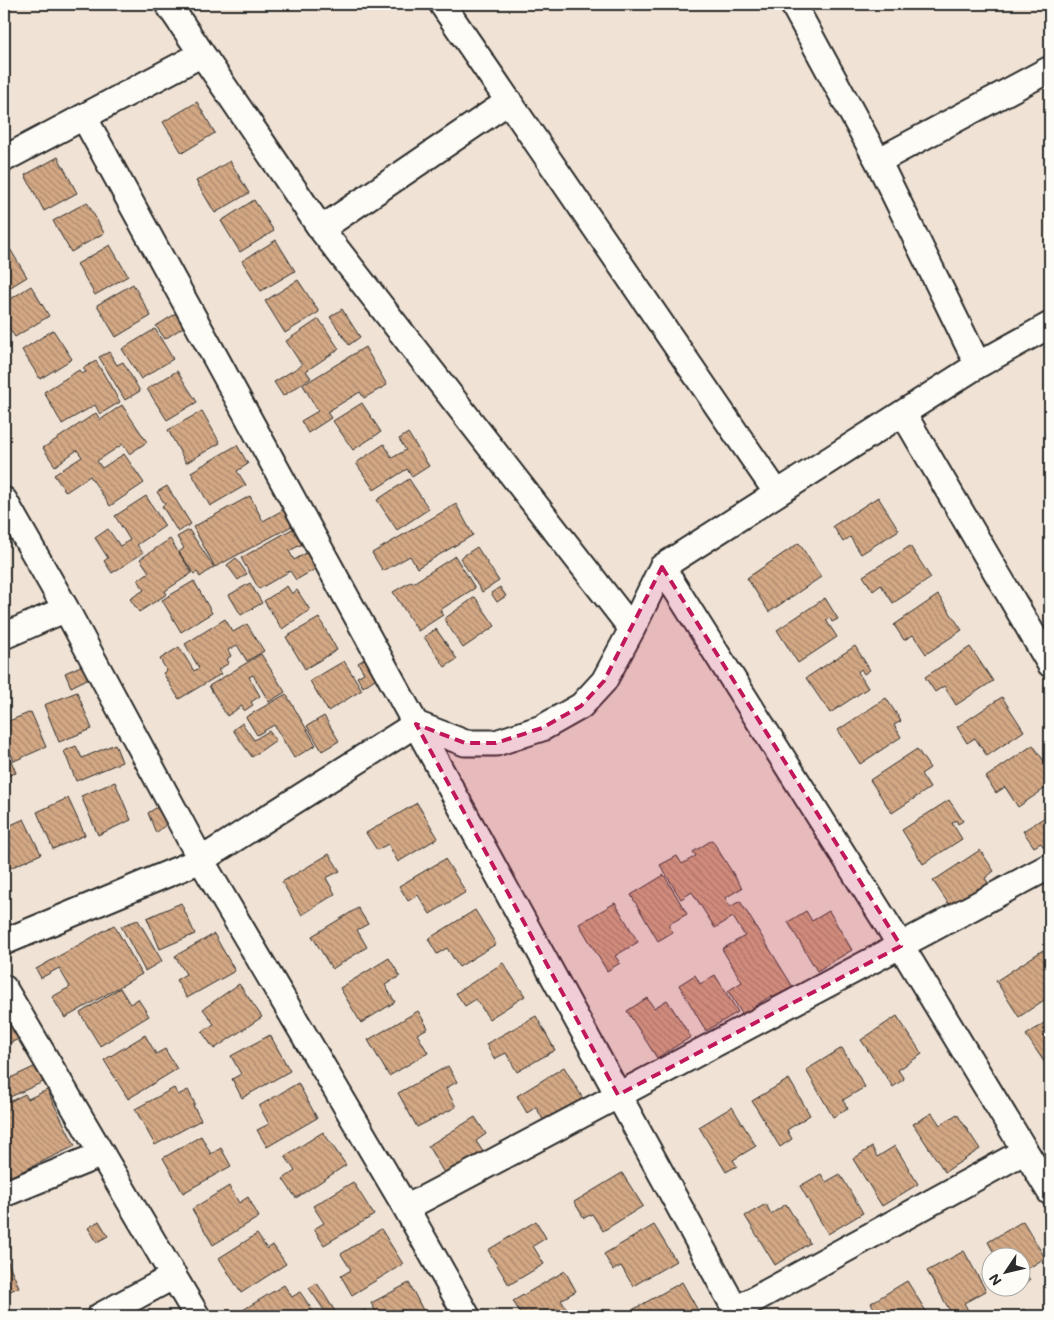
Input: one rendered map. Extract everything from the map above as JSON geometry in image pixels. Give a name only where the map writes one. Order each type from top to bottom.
[{"type":"street","points":[[168,4],[322,229],[632,629]]},
{"type":"street","points":[[442,4],[777,493]]},
{"type":"street","points":[[793,4],[878,161],[978,366]]},
{"type":"street","points":[[4,159],[202,54]]},
{"type":"street","points":[[878,161],[1050,69]]},
{"type":"street","points":[[322,229],[509,101]]},
{"type":"street","points":[[84,117],[737,1313],[1025,1151]]},
{"type":"street","points":[[416,724],[465,743],[496,743],[542,728],[581,706],[604,681],[662,567],[978,366],[1050,325]]},
{"type":"street","points":[[903,413],[1050,664]]},
{"type":"street","points":[[4,500],[66,609],[201,860],[406,1208],[467,1316]]},
{"type":"street","points":[[662,567],[901,946],[1050,1192]]},
{"type":"street","points":[[4,636],[66,609]]},
{"type":"street","points":[[4,942],[201,860],[416,724]]},
{"type":"street","points":[[406,1208],[1050,866]]},
{"type":"street","points":[[4,988],[197,1316]]},
{"type":"street","points":[[4,1194],[102,1154]]},
{"type":"street","points":[[100,1316],[174,1276]]},
{"type":"highlighted area","points":[[662,567],[901,946],[618,1095],[416,724],[465,743],[496,743],[542,728],[581,706],[604,681]]},
{"type":"building","points":[[197,102],[215,133],[182,153],[163,122]]},
{"type":"building","points":[[58,157],[77,193],[44,211],[25,175]]},
{"type":"building","points":[[230,161],[249,193],[215,213],[196,181]]},
{"type":"building","points":[[254,200],[274,231],[240,252],[221,221]]},
{"type":"building","points":[[87,202],[104,233],[71,252],[53,221]]},
{"type":"building","points":[[276,240],[295,271],[261,291],[242,261]]},
{"type":"building","points":[[7,244],[27,277],[4,291],[4,246]]},
{"type":"building","points":[[110,245],[128,276],[95,295],[77,264]]},
{"type":"building","points":[[298,280],[319,312],[285,333],[265,301]]},
{"type":"building","points":[[133,284],[151,316],[116,337],[97,305]]},
{"type":"building","points":[[31,286],[49,316],[15,337],[4,320],[4,303]]},
{"type":"building","points":[[342,309],[360,337],[349,345],[330,317]]},
{"type":"building","points":[[180,311],[188,324],[165,339],[156,326]]},
{"type":"building","points":[[319,319],[339,349],[306,371],[311,378],[283,396],[274,382],[302,365],[286,341]]},
{"type":"building","points":[[155,329],[173,359],[141,379],[122,349]]},
{"type":"building","points":[[53,330],[72,359],[40,379],[22,350]]},
{"type":"building","points":[[365,347],[387,385],[364,398],[360,392],[327,412],[331,418],[308,433],[301,421],[318,411],[303,385]]},
{"type":"building","points":[[109,352],[117,365],[123,362],[140,391],[125,400],[99,357]]},
{"type":"building","points":[[96,361],[120,402],[100,414],[95,405],[62,424],[44,392],[79,370],[82,374],[86,372],[83,368]]},
{"type":"building","points":[[177,371],[197,402],[167,420],[147,389]]},
{"type":"building","points":[[362,403],[381,432],[353,450],[333,421]]},
{"type":"building","points":[[122,405],[147,442],[129,454],[123,444],[97,461],[102,468],[124,454],[144,483],[110,506],[90,476],[66,492],[54,475],[82,457],[77,450],[55,466],[43,448],[96,413],[100,420]]},
{"type":"building","points":[[202,411],[220,443],[186,463],[168,430]]},
{"type":"building","points":[[408,433],[429,466],[412,477],[407,469],[374,490],[356,463],[384,444],[392,458],[406,450],[399,439]]},
{"type":"building","points":[[237,445],[248,464],[237,471],[246,485],[210,506],[191,472]]},
{"type":"building","points":[[409,479],[429,509],[397,530],[377,500]]},
{"type":"building","points":[[167,486],[191,524],[178,532],[162,506],[165,504],[157,492]]},
{"type":"building","points":[[146,496],[165,526],[137,545],[143,553],[112,573],[104,561],[108,558],[95,538],[108,529],[120,546],[130,540],[115,516]]},
{"type":"building","points":[[250,496],[263,521],[292,505],[301,521],[215,567],[193,527]]},
{"type":"building","points":[[878,497],[899,530],[861,554],[850,537],[843,542],[833,526]]},
{"type":"building","points":[[456,504],[473,535],[417,568],[410,556],[383,571],[372,553]]},
{"type":"building","points":[[301,524],[310,540],[289,551],[294,560],[315,548],[324,564],[296,580],[290,571],[259,589],[241,558]]},
{"type":"building","points":[[189,530],[214,567],[200,577],[197,572],[194,574],[179,552],[184,548],[177,537]]},
{"type":"building","points":[[170,539],[192,573],[165,591],[167,594],[139,612],[130,599],[144,590],[138,580],[149,572],[140,559]]},
{"type":"building","points":[[799,543],[821,577],[769,612],[747,578]]},
{"type":"building","points":[[910,546],[931,578],[893,603],[881,585],[873,591],[863,576]]},
{"type":"building","points":[[477,547],[499,581],[482,592],[460,558]]},
{"type":"building","points":[[455,556],[475,588],[440,610],[443,615],[418,631],[393,592],[412,581],[413,583]]},
{"type":"building","points":[[236,558],[247,574],[238,580],[227,565]]},
{"type":"building","points":[[194,581],[212,613],[181,632],[162,600]]},
{"type":"building","points":[[250,583],[262,603],[241,615],[229,595]]},
{"type":"building","points":[[287,586],[292,594],[297,590],[310,610],[282,629],[264,601]]},
{"type":"building","points":[[500,587],[506,596],[497,602],[491,593]]},
{"type":"building","points":[[938,595],[962,630],[926,654],[913,635],[904,640],[894,625]]},
{"type":"building","points":[[475,597],[495,626],[463,648],[444,619]]},
{"type":"building","points":[[4,598],[9,611],[4,613]]},
{"type":"building","points":[[825,598],[838,619],[832,622],[830,618],[826,620],[837,637],[798,663],[777,630]]},
{"type":"building","points":[[319,618],[337,650],[305,669],[286,637]]},
{"type":"building","points":[[225,619],[233,632],[247,624],[264,651],[247,661],[237,645],[228,650],[231,656],[227,659],[229,663],[218,670],[221,674],[179,699],[163,673],[167,671],[160,659],[179,647],[194,671],[199,668],[185,644]]},
{"type":"building","points":[[436,629],[457,659],[445,667],[424,637]]},
{"type":"building","points":[[855,646],[870,670],[864,674],[861,669],[858,672],[868,688],[830,713],[806,678]]},
{"type":"building","points":[[970,647],[993,681],[956,705],[944,686],[935,692],[925,677]]},
{"type":"building","points":[[261,654],[285,692],[269,702],[253,675],[249,677],[260,696],[251,702],[253,705],[244,711],[242,706],[227,716],[209,686]]},
{"type":"building","points":[[366,658],[378,677],[363,687],[357,677],[364,673],[358,663]]},
{"type":"building","points":[[344,661],[362,690],[328,711],[310,681]]},
{"type":"building","points":[[83,665],[89,678],[71,687],[65,673]]},
{"type":"building","points":[[77,692],[92,729],[59,742],[44,705]]},
{"type":"building","points":[[286,694],[316,745],[294,758],[274,725],[257,735],[246,717]]},
{"type":"building","points":[[1002,697],[1024,731],[987,756],[975,738],[967,743],[957,727]]},
{"type":"building","points":[[886,698],[901,721],[894,725],[901,737],[860,764],[838,730]]},
{"type":"building","points":[[31,712],[46,747],[14,761],[4,738],[4,723]]},
{"type":"building","points":[[324,716],[339,741],[322,751],[307,726]]},
{"type":"building","points":[[242,723],[254,740],[269,731],[276,740],[252,757],[233,730]]},
{"type":"building","points":[[115,744],[122,762],[76,781],[64,751],[76,746],[82,758]]},
{"type":"building","points":[[1033,745],[1050,770],[1050,785],[1018,807],[1005,787],[996,793],[986,777]]},
{"type":"building","points":[[917,749],[930,768],[921,774],[930,788],[892,813],[870,780]]},
{"type":"building","points":[[10,758],[16,773],[4,777],[4,760]]},
{"type":"building","points":[[115,782],[131,820],[98,835],[81,796]]},
{"type":"building","points":[[68,798],[85,835],[53,849],[37,812]]},
{"type":"building","points":[[949,800],[963,821],[958,824],[956,820],[952,823],[962,839],[923,864],[902,830]]},
{"type":"building","points":[[417,803],[438,838],[398,862],[388,844],[377,850],[366,833]]},
{"type":"building","points":[[159,806],[168,823],[156,833],[148,813]]},
{"type":"building","points":[[1050,814],[1050,857],[1041,843],[1034,847],[1023,831]]},
{"type":"building","points":[[24,819],[41,854],[8,869],[4,860],[4,828]]},
{"type":"building","points":[[712,840],[742,888],[725,898],[730,907],[740,901],[796,992],[776,1004],[771,996],[755,1006],[756,1009],[749,1025],[728,991],[742,982],[722,949],[745,936],[733,917],[715,928],[692,892],[681,899],[660,865],[677,856],[682,864],[696,856],[693,852]]},
{"type":"building","points":[[980,850],[994,871],[985,878],[992,889],[955,913],[933,881]]},
{"type":"building","points":[[329,854],[340,871],[326,878],[335,894],[302,915],[282,882]]},
{"type":"building","points":[[445,859],[466,892],[430,914],[418,895],[408,901],[399,886]]},
{"type":"building","points":[[664,875],[687,914],[668,925],[673,932],[658,941],[631,895]]},
{"type":"building","points":[[181,903],[195,934],[160,949],[147,918]]},
{"type":"building","points":[[615,903],[638,942],[615,956],[620,963],[607,971],[579,924]]},
{"type":"building","points":[[358,908],[368,924],[357,930],[367,947],[332,969],[312,936]]},
{"type":"building","points":[[475,910],[496,944],[459,967],[447,948],[437,954],[428,939]]},
{"type":"building","points":[[806,911],[812,921],[829,911],[852,950],[817,971],[788,922]]},
{"type":"building","points":[[138,920],[162,961],[145,971],[121,926]]},
{"type":"building","points":[[114,925],[142,974],[65,1018],[52,997],[70,987],[59,968],[41,978],[36,969]]},
{"type":"building","points":[[214,934],[235,971],[187,998],[176,980],[186,974],[175,956]]},
{"type":"building","points":[[1043,950],[1050,961],[1050,980],[1046,983],[1050,990],[1050,996],[1019,1017],[996,981]]},
{"type":"building","points":[[389,958],[400,976],[385,985],[395,1002],[361,1023],[340,988]]},
{"type":"building","points":[[503,963],[525,996],[489,1019],[476,999],[465,1006],[456,993]]},
{"type":"building","points":[[695,975],[700,984],[715,975],[738,1012],[706,1031],[679,985]]},
{"type":"building","points":[[239,984],[262,1017],[214,1049],[202,1032],[214,1024],[203,1009]]},
{"type":"building","points":[[120,988],[130,1004],[138,999],[149,1016],[100,1046],[80,1013]]},
{"type":"building","points":[[647,998],[654,1008],[667,1000],[691,1037],[657,1058],[627,1011]]},
{"type":"building","points":[[4,1004],[19,1039],[5,1045],[9,1055],[4,1057]]},
{"type":"building","points":[[418,1011],[428,1028],[417,1034],[428,1053],[389,1076],[368,1040]]},
{"type":"building","points":[[536,1016],[555,1050],[517,1072],[506,1053],[494,1059],[486,1044]]},
{"type":"building","points":[[897,1016],[922,1054],[898,1070],[904,1079],[893,1087],[861,1040]]},
{"type":"building","points":[[1050,1019],[1050,1069],[1049,1069],[1026,1035]]},
{"type":"building","points":[[145,1035],[156,1054],[165,1049],[177,1069],[128,1099],[104,1060]]},
{"type":"building","points":[[270,1035],[290,1071],[242,1098],[232,1079],[241,1074],[231,1056]]},
{"type":"building","points":[[842,1048],[865,1087],[843,1100],[848,1109],[833,1117],[806,1070]]},
{"type":"building","points":[[36,1066],[43,1082],[10,1097],[11,1101],[25,1094],[28,1099],[47,1090],[75,1146],[10,1177],[4,1165],[4,1081]]},
{"type":"building","points":[[448,1066],[457,1082],[446,1088],[456,1107],[417,1127],[398,1093]]},
{"type":"building","points":[[564,1067],[585,1102],[546,1125],[536,1107],[527,1113],[517,1096]]},
{"type":"building","points":[[789,1079],[810,1115],[787,1130],[792,1139],[780,1147],[752,1101]]},
{"type":"building","points":[[298,1083],[317,1118],[267,1147],[257,1130],[269,1124],[259,1106]]},
{"type":"building","points":[[174,1088],[178,1095],[188,1090],[201,1120],[155,1145],[135,1109]]},
{"type":"building","points":[[732,1107],[756,1146],[733,1160],[737,1166],[726,1172],[699,1127]]},
{"type":"building","points":[[932,1113],[940,1125],[957,1114],[980,1149],[945,1172],[913,1124]]},
{"type":"building","points":[[475,1117],[486,1134],[476,1141],[485,1155],[447,1178],[428,1146]]},
{"type":"building","points":[[323,1132],[346,1165],[296,1198],[283,1179],[295,1171],[285,1156]]},
{"type":"building","points":[[201,1136],[211,1154],[221,1148],[231,1166],[183,1193],[163,1158]]},
{"type":"building","points":[[895,1146],[918,1184],[882,1206],[853,1159],[872,1147],[877,1157]]},
{"type":"building","points":[[622,1173],[643,1206],[603,1231],[592,1214],[584,1218],[574,1202]]},
{"type":"building","points":[[821,1174],[826,1182],[840,1174],[863,1213],[828,1234],[800,1186]]},
{"type":"building","points":[[353,1182],[374,1215],[324,1245],[314,1229],[324,1223],[313,1206]]},
{"type":"building","points":[[229,1186],[239,1203],[248,1197],[259,1217],[213,1245],[192,1209]]},
{"type":"building","points":[[766,1204],[771,1214],[786,1204],[810,1243],[775,1265],[745,1216]]},
{"type":"building","points":[[99,1221],[108,1236],[97,1242],[88,1228]]},
{"type":"building","points":[[536,1221],[546,1238],[533,1246],[544,1264],[509,1285],[488,1250]]},
{"type":"building","points":[[1023,1221],[1045,1258],[1032,1266],[1032,1248],[991,1248],[988,1242]]},
{"type":"building","points":[[654,1225],[676,1261],[633,1286],[621,1266],[613,1270],[604,1254]]},
{"type":"building","points":[[381,1229],[403,1264],[352,1295],[341,1276],[351,1270],[341,1254]]},
{"type":"building","points":[[257,1234],[267,1249],[273,1245],[286,1264],[241,1293],[219,1258]]},
{"type":"building","points":[[964,1251],[982,1284],[982,1293],[964,1303],[969,1312],[961,1316],[953,1316],[927,1271]]},
{"type":"building","points":[[4,1253],[19,1287],[4,1294]]},
{"type":"building","points":[[565,1271],[576,1291],[561,1300],[571,1316],[522,1316],[513,1301]]},
{"type":"building","points":[[907,1281],[929,1316],[879,1316],[871,1303]]},
{"type":"building","points":[[682,1282],[701,1316],[638,1316],[634,1309]]},
{"type":"building","points":[[317,1283],[338,1316],[328,1316],[309,1288]]},
{"type":"building","points":[[409,1283],[426,1316],[378,1316],[371,1303]]},
{"type":"building","points":[[284,1285],[292,1297],[300,1292],[315,1314],[311,1316],[233,1316]]},
{"type":"building","points":[[1024,1309],[1028,1316],[1011,1316]]},
{"type":"building","points":[[365,1310],[368,1316],[355,1316]]},
{"type":"building","points":[[853,1312],[856,1316],[845,1316]]}]
